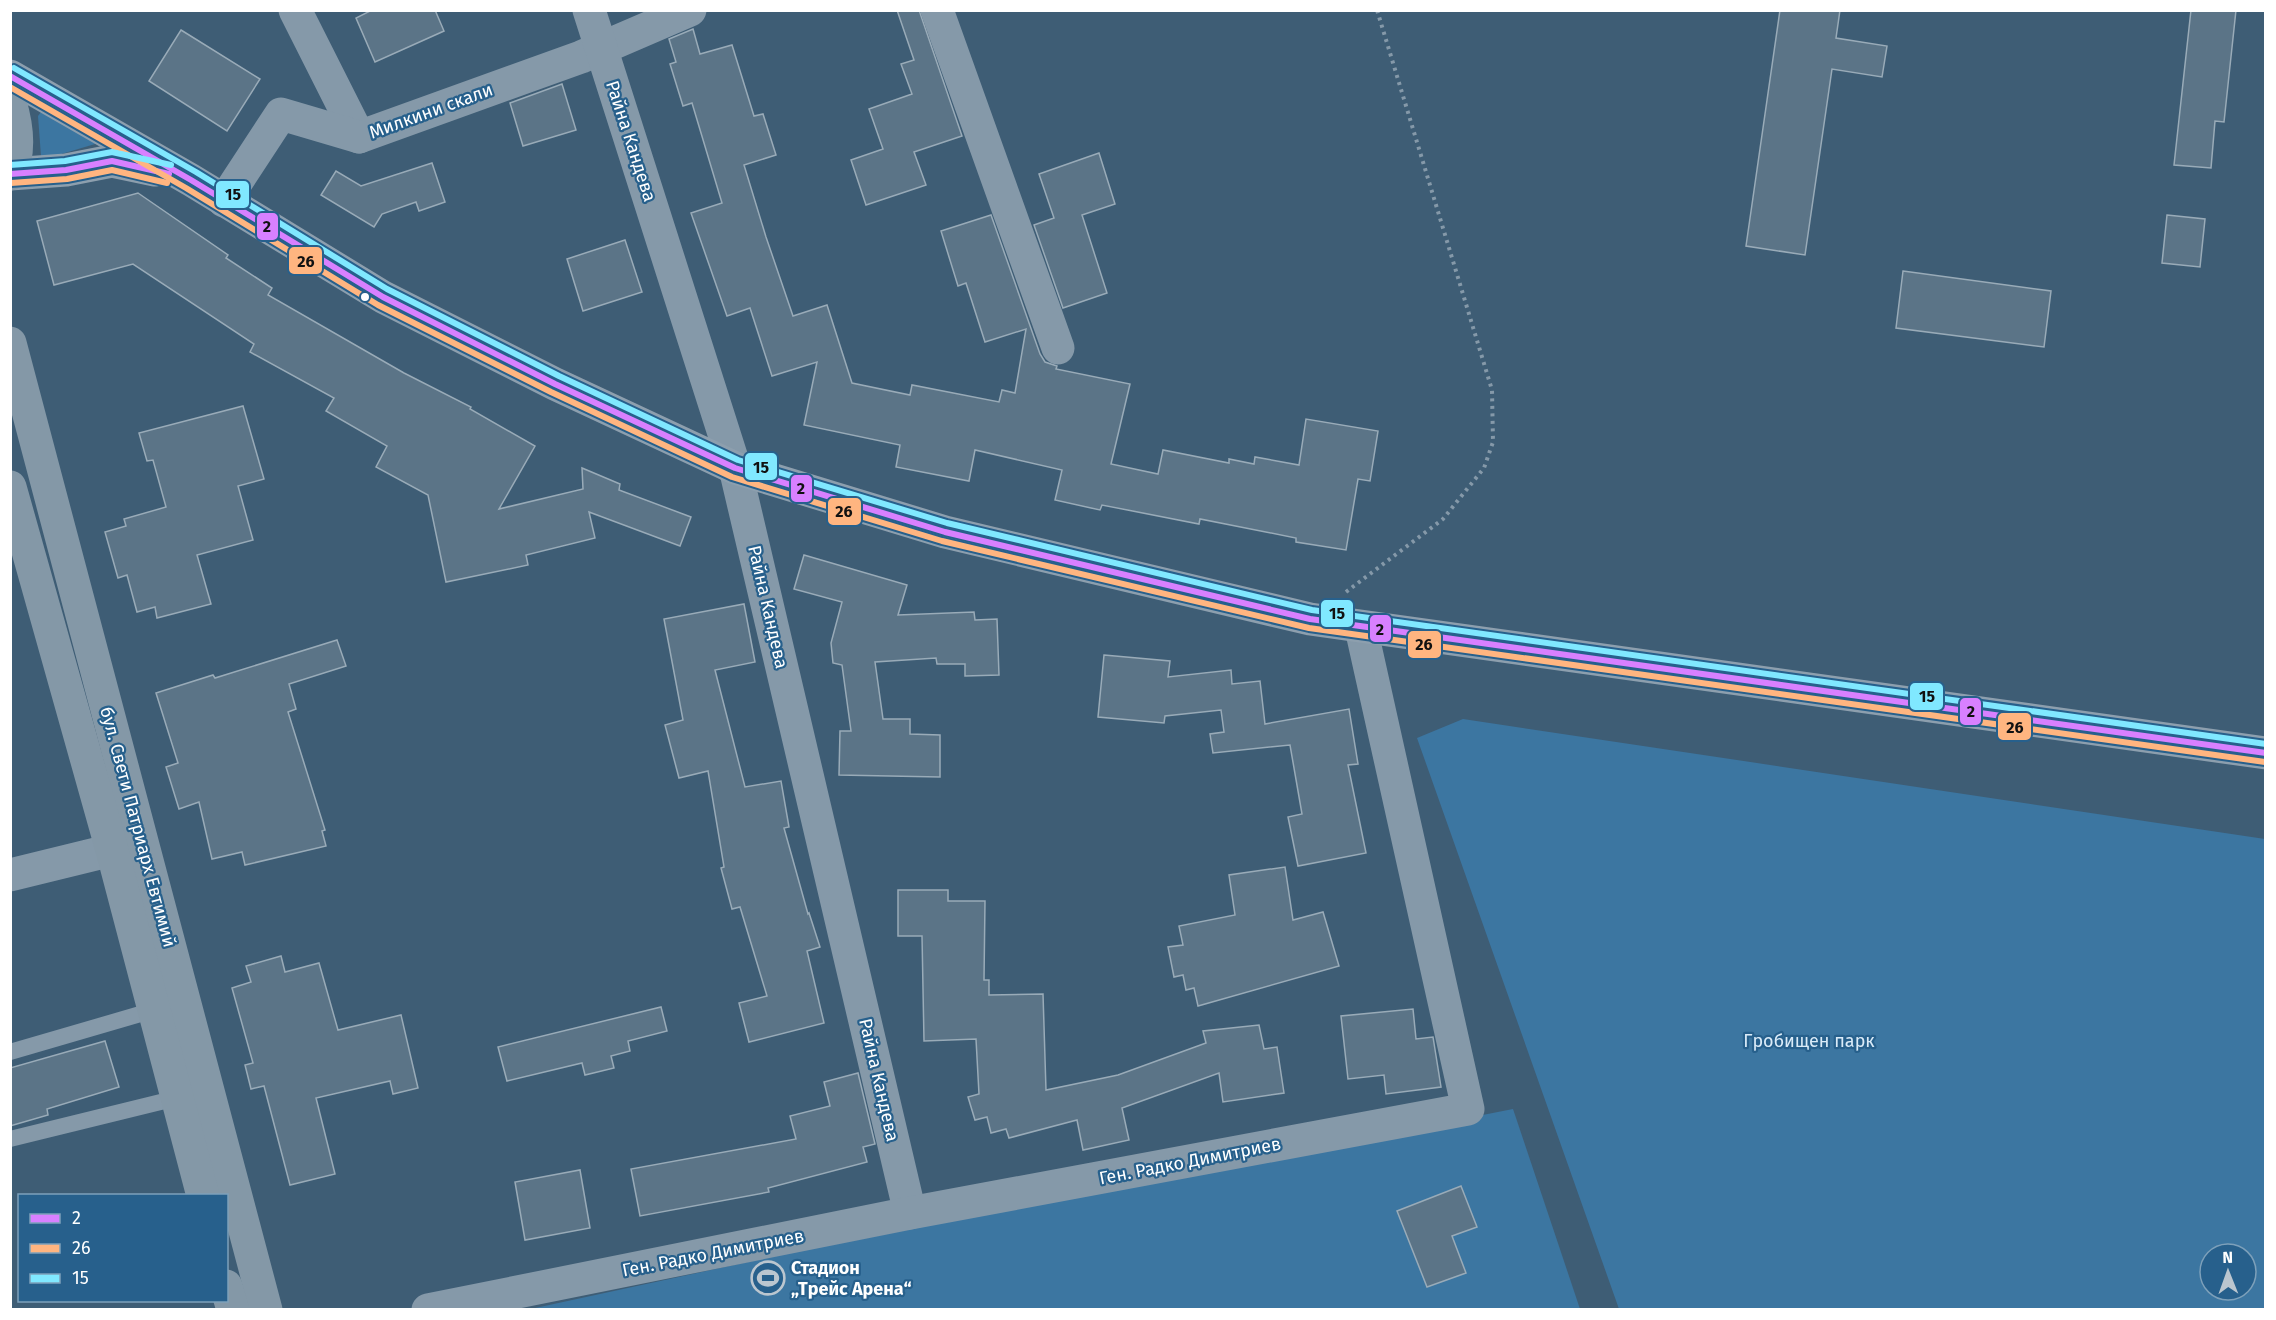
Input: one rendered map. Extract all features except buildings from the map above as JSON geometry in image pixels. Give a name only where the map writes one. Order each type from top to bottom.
[{"type":"main road","points":[[10,102],[14,115],[17,156],[10,174]]},
{"type":"main road","name":"бул. Свети Патриарх Евтимий","points":[[10,343],[266,1310]]},
{"type":"main road","name":"бул. Свети Патриарх Евтимий","points":[[10,487],[112,850],[202,1194]]},
{"type":"main road","points":[[228,1293],[233,1310]]},
{"type":"street","name":"Милкини скали","points":[[295,10],[359,137],[602,48],[690,10]]},
{"type":"street","name":"Райна Кандева","points":[[589,10],[735,468],[910,1213]]},
{"type":"street","points":[[937,10],[1058,348]]},
{"type":"street","points":[[10,76],[191,180],[383,297],[555,384],[735,468],[945,532],[1310,619],[1361,628],[2265,753]]},
{"type":"street","points":[[224,201],[281,114],[359,137]]},
{"type":"street","points":[[10,174],[66,170],[112,161],[191,180]]},
{"type":"street","name":"Ген. Радко Димитриев","points":[[428,1310],[910,1213],[1468,1109],[1361,628]]},
{"type":"street","points":[[10,875],[112,850]]},
{"type":"lane","points":[[10,1052],[154,1010]]},
{"type":"lane","points":[[10,1139],[177,1098]]},
{"type":"path","points":[[1310,619],[1443,519],[1484,468],[1493,442],[1492,390],[1377,10]]},
{"type":"green space","points":[[41,112],[96,142],[95,144],[48,158],[41,156],[38,116]]},
{"type":"green space","name":"Гробищен парк","points":[[1463,719],[2265,839],[2265,1309],[1619,1309],[1417,738]]},
{"type":"green space","points":[[1513,1109],[1580,1309],[526,1310],[845,1241]]},
{"type":"transit line","name":"15","points":[[14,68],[196,172],[387,289],[559,376],[738,460],[947,523],[1312,610],[2266,744]]},
{"type":"transit line","name":"2","points":[[10,76],[191,180],[383,297],[555,384],[735,468],[945,532],[1310,619],[2266,753]]},
{"type":"transit line","name":"26","points":[[10,87],[186,188],[378,305],[551,392],[732,477],[942,541],[1309,628],[2265,762]]},
{"type":"transit line","name":"15","points":[[10,165],[65,161],[112,152],[171,165]]},
{"type":"transit line","name":"2","points":[[10,174],[66,170],[112,161],[169,174]]},
{"type":"transit line","name":"26","points":[[11,183],[67,179],[112,170],[167,183]]},
{"type":"place","name":"Стадион „Трейс Арена“","points":[[768,1278]]}]
